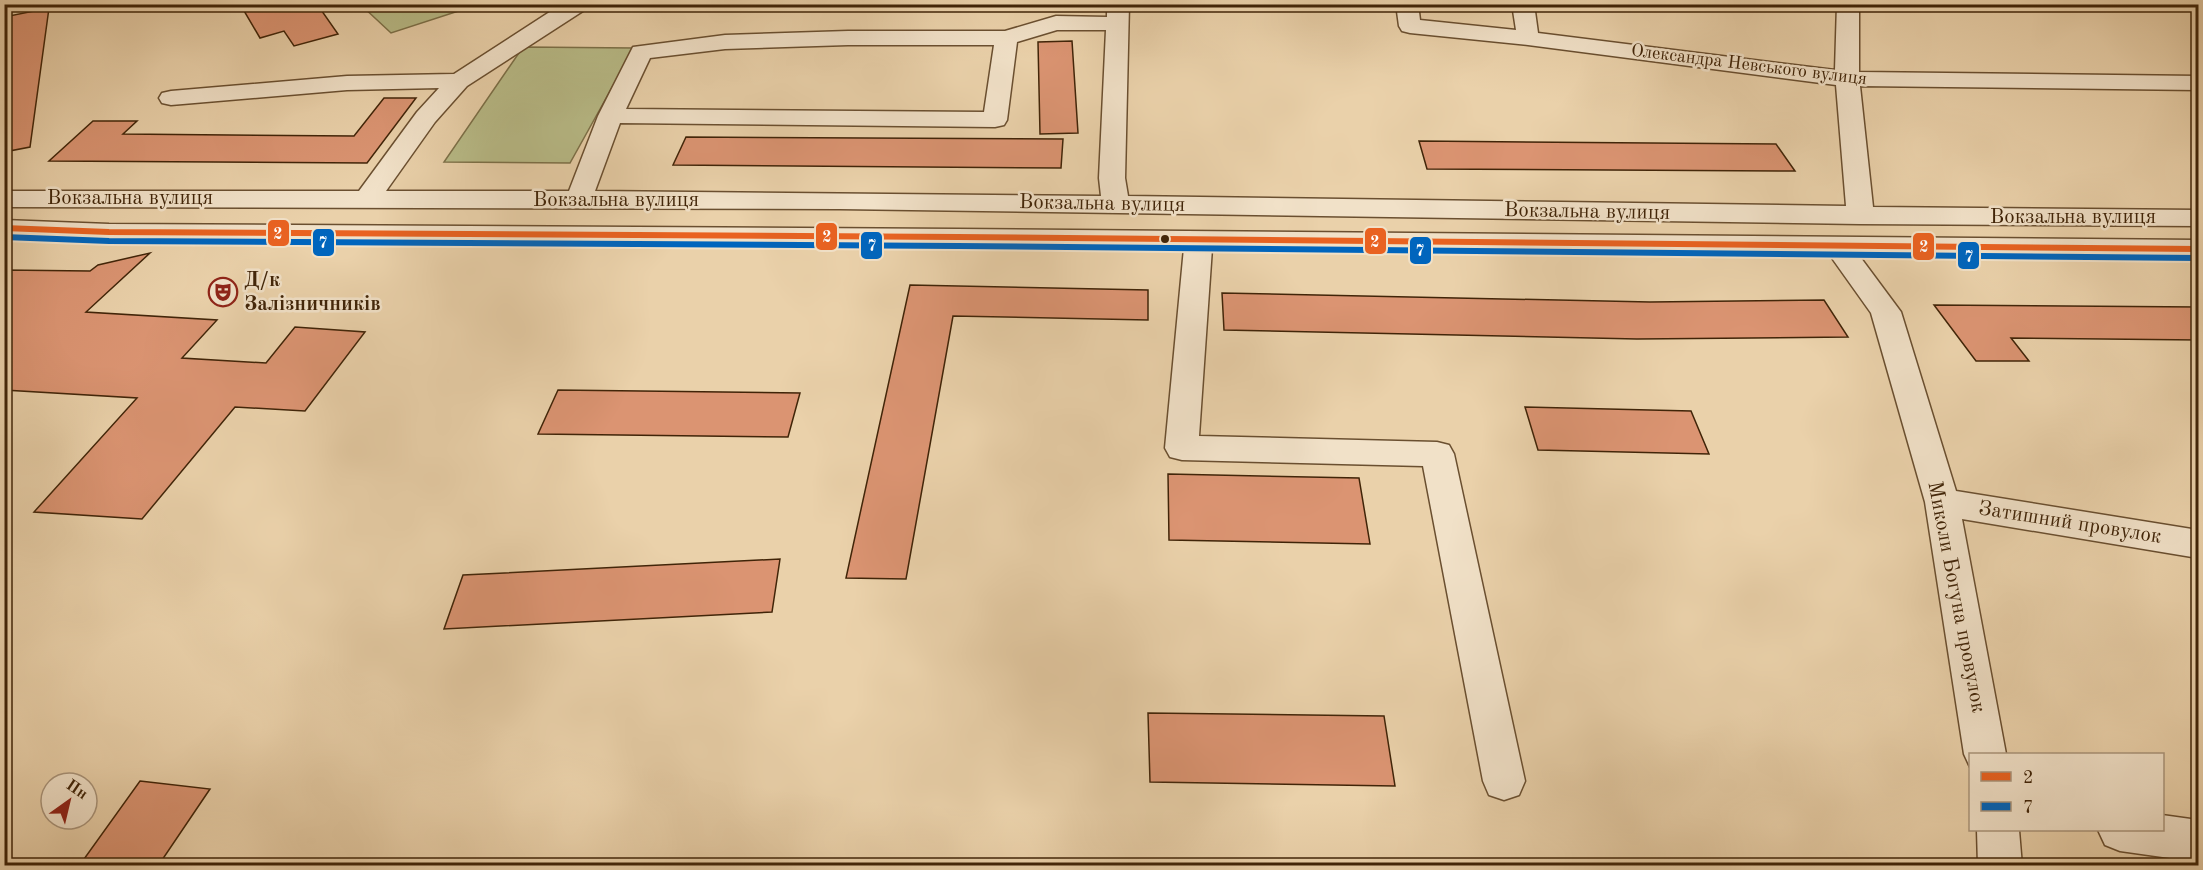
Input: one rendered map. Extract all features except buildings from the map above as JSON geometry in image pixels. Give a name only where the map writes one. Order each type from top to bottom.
[{"type":"street","points":[[367,198],[426,117],[459,81],[578,4]]},
{"type":"street","points":[[1523,4],[1528,38]]},
{"type":"street","points":[[1848,4],[1847,79],[1860,216]]},
{"type":"street","points":[[579,199],[610,116],[641,51],[725,42],[848,38],[1006,38],[1056,23],[1118,14],[1112,177],[1116,204]]},
{"type":"street","name":"Олександра Невського вулиця","points":[[1408,15],[1528,38],[1847,79],[2199,83]]},
{"type":"street","points":[[610,116],[995,120],[1006,38]]},
{"type":"street","points":[[171,98],[346,83],[459,81]]},
{"type":"street","name":"Вокзальна вулиця","points":[[4,199],[579,199],[1116,204],[1860,216],[2199,218]]},
{"type":"street","name":"Вокзальна вулиця","points":[[4,228],[109,232],[1199,239],[2199,249]]},
{"type":"street","points":[[1199,239],[1182,448],[1437,454],[1504,781]]},
{"type":"street","name":"Миколи Богуна провулок","points":[[1837,245],[1886,312],[1942,502],[1985,753]]},
{"type":"street","name":"Затишний провулок","points":[[1942,502],[2199,544]]},
{"type":"street","points":[[1998,831],[2000,866]]},
{"type":"street","points":[[2127,831],[2199,841]]},
{"type":"green space","points":[[361,5],[477,5],[391,33]]},
{"type":"green space","points":[[523,47],[634,48],[570,163],[444,162]]},
{"type":"transit line","name":"2","points":[[4,228],[109,232],[957,237],[2198,249]]},
{"type":"transit line","name":"7","points":[[4,237],[109,241],[957,246],[2198,258]]},
{"type":"place","name":"Д/к Залізничників","points":[[223,292]]}]
